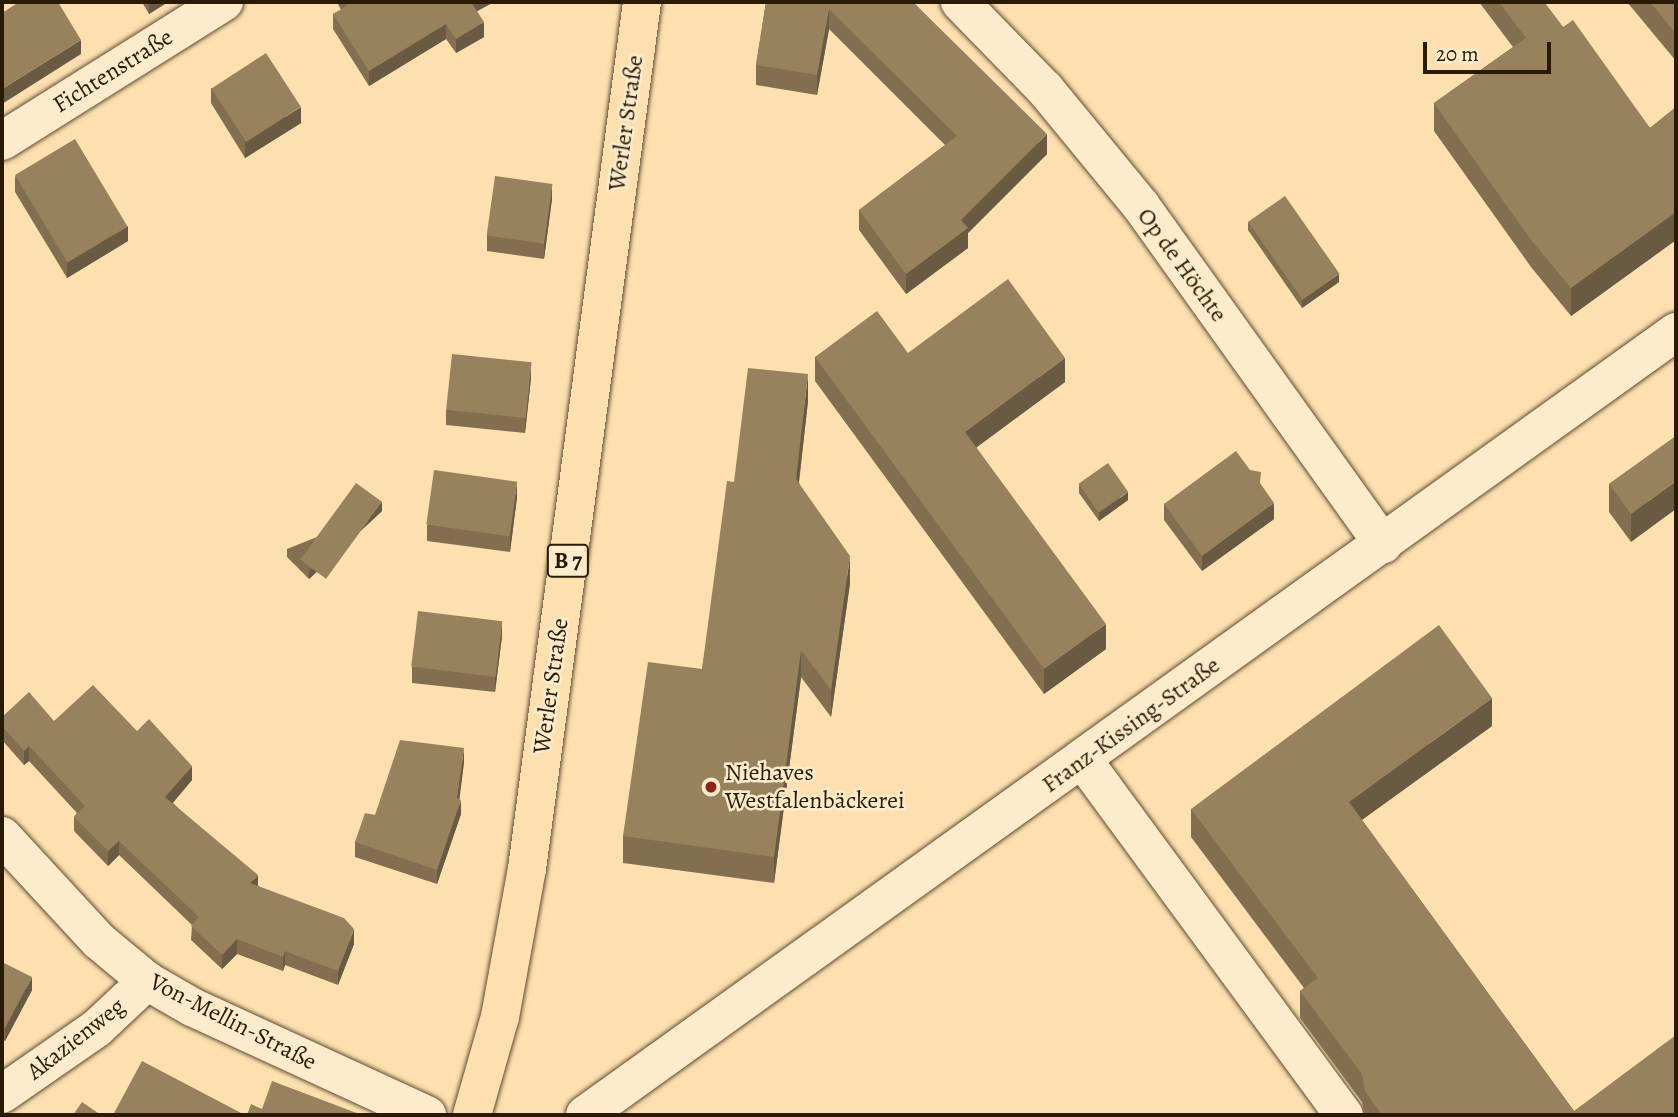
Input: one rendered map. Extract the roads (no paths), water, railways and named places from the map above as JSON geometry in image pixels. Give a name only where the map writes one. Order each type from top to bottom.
[{"type":"main road","name":"Werler Straße","points":[[472,1115],[500,1017],[527,869],[642,2]]},
{"type":"street","name":"Fichtenstraße","points":[[2,141],[224,2]]},
{"type":"street","name":"Op de Höchte","points":[[960,2],[1045,89],[1141,206],[1383,544]]},
{"type":"street","name":"Franz-Kissing-Straße","points":[[585,1115],[1676,332]]},
{"type":"street","points":[[1083,760],[1345,1115]]},
{"type":"street","name":"Von-Mellin-Straße","points":[[2,836],[99,940],[147,981],[192,1007],[427,1115]]},
{"type":"street","name":"Akazienweg","points":[[2,1094],[97,1028],[147,981]]},
{"type":"place","name":"Niehaves Westfalenbäckerei","points":[[711,787]]}]
